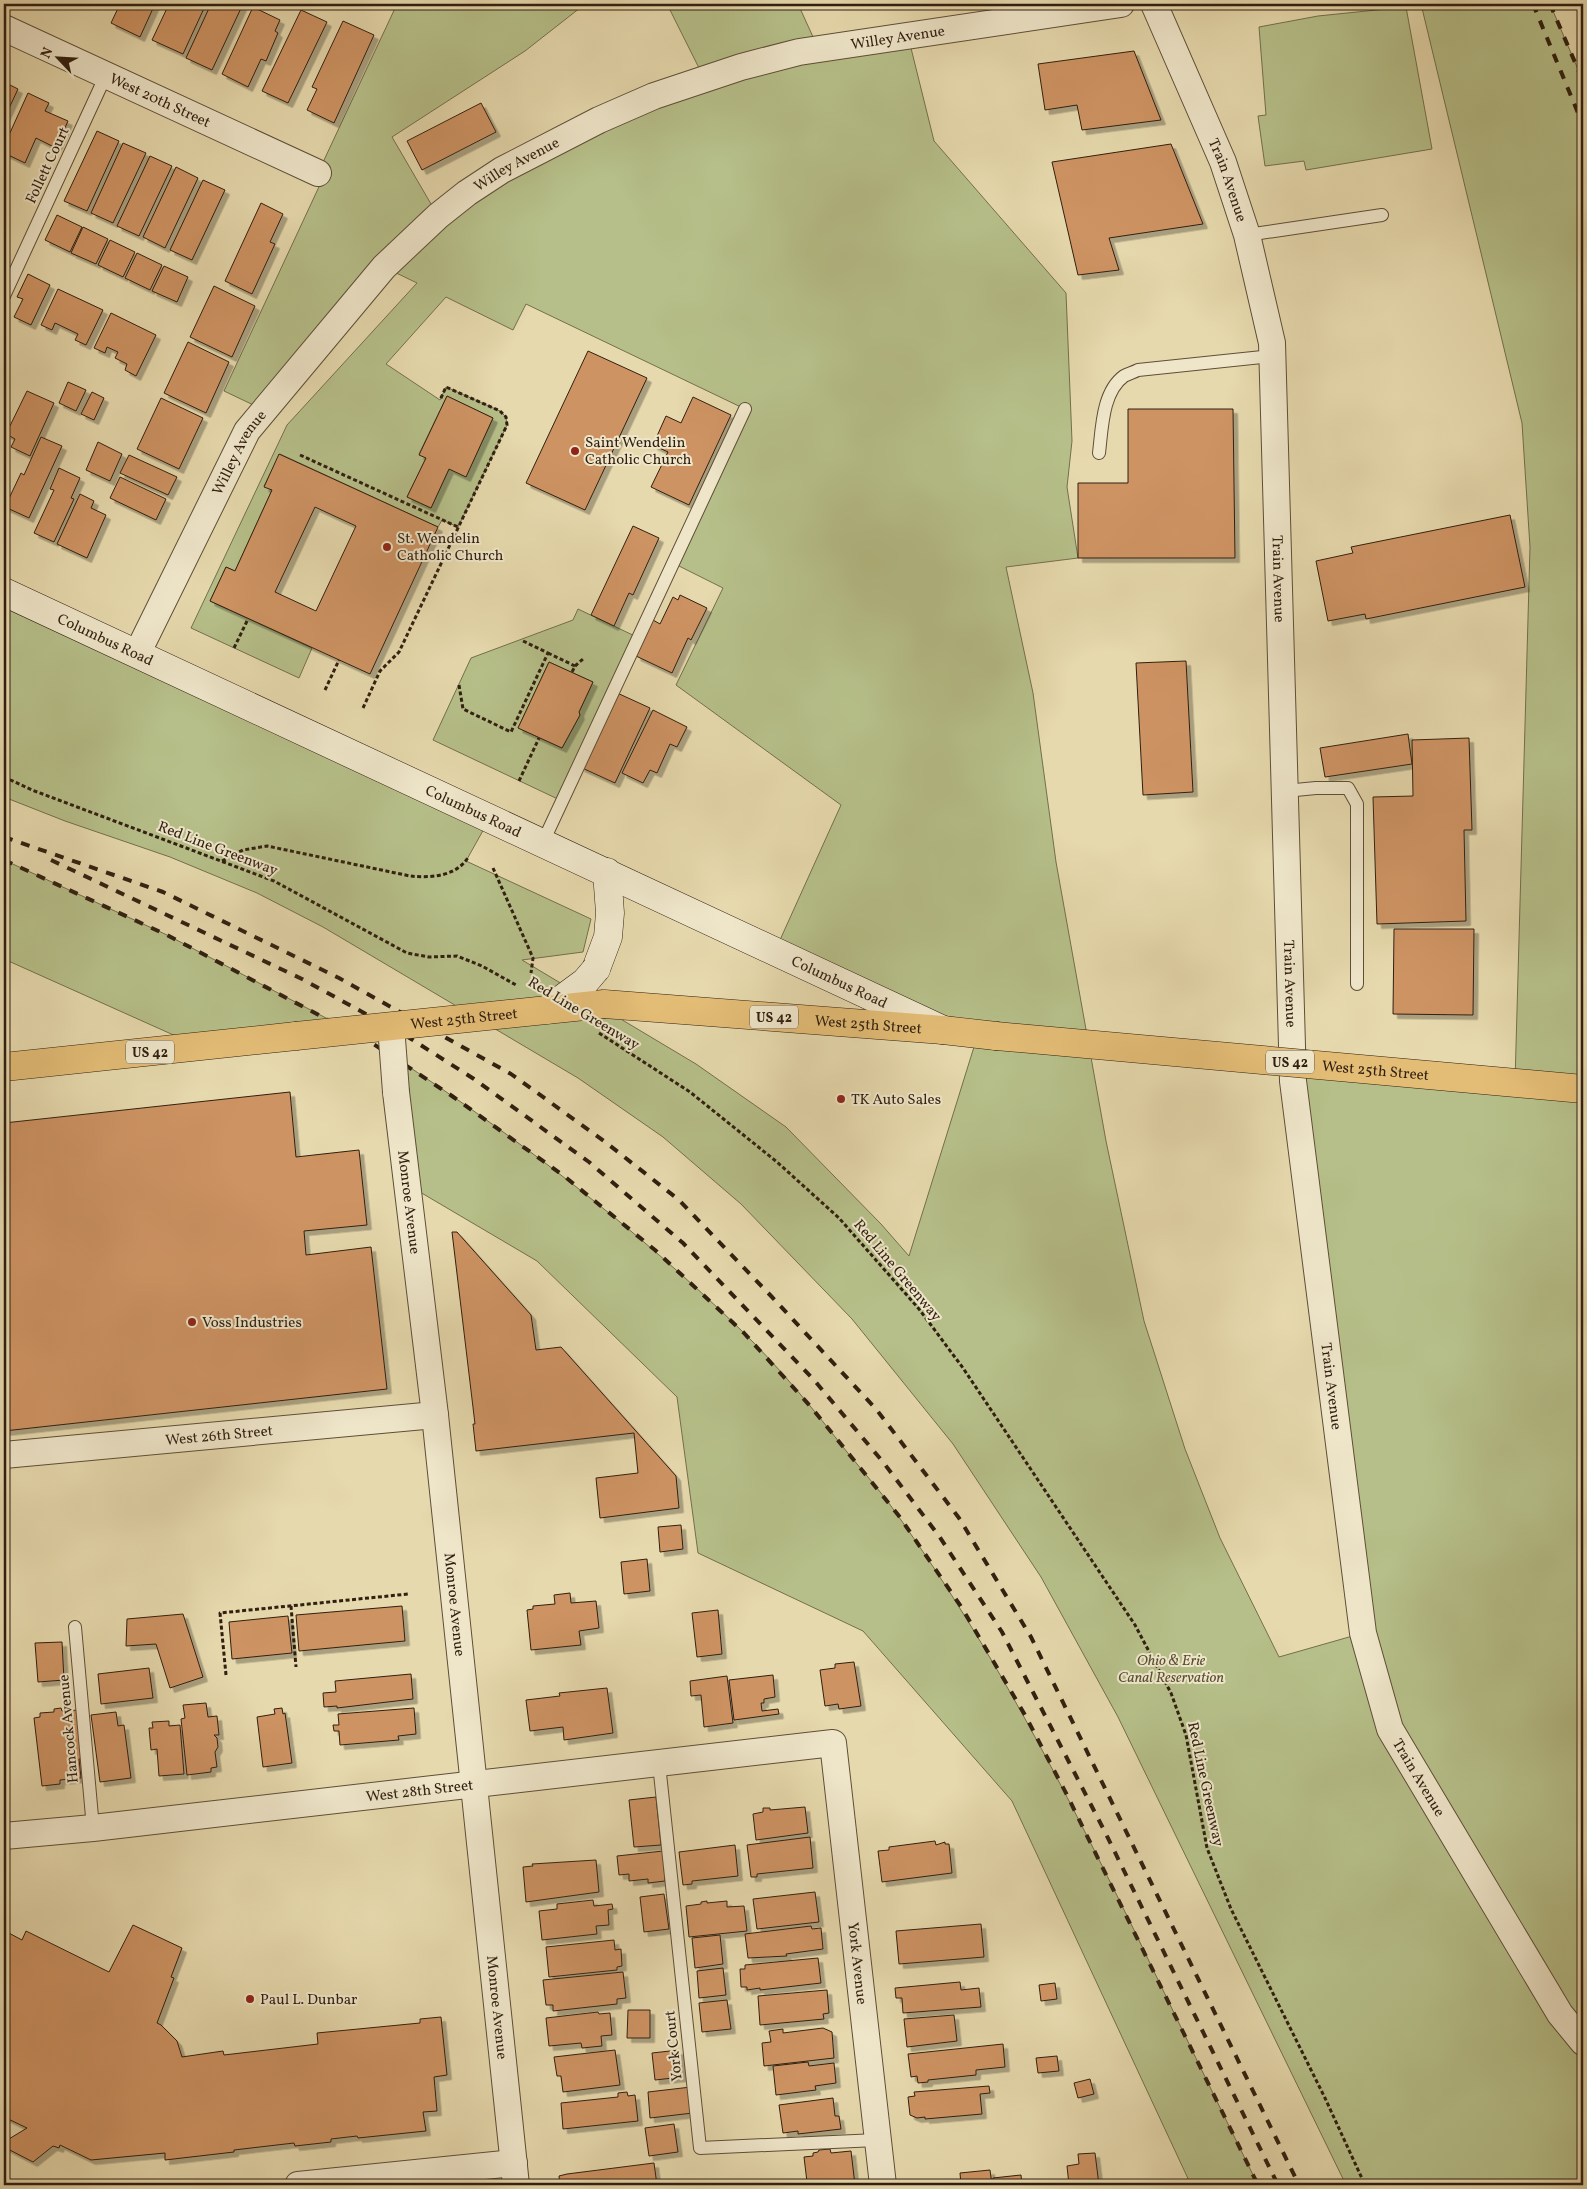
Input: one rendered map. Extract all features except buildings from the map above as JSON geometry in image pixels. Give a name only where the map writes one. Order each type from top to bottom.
[{"type":"main road","name":"West 25th Street","points":[[4,1067],[604,1004],[943,1030],[1583,1089]]},
{"type":"street","name":"Willey Avenue","points":[[137,654],[247,431],[384,267],[438,216],[467,193],[502,170],[600,120],[654,96],[741,67],[799,52],[1121,4]]},
{"type":"street","name":"Train Avenue","points":[[1154,4],[1223,162],[1247,235],[1272,343],[1293,1081],[1363,1633],[1390,1729],[1560,2014],[1583,2042]]},
{"type":"street","name":"West 20th Street","points":[[4,28],[318,173]]},
{"type":"street","name":"Columbus Road","points":[[4,592],[943,1030]]},
{"type":"street","points":[[548,1010],[585,982],[596,969],[608,937],[610,914],[607,872]]},
{"type":"street","name":"Monroe Avenue","points":[[391,1026],[396,1092],[435,1415],[472,1785],[515,2174]]},
{"type":"street","name":"West 26th Street","points":[[4,1455],[435,1415]]},
{"type":"street","name":"West 28th Street","points":[[4,1836],[93,1828],[833,1743]]},
{"type":"street","name":"York Avenue","points":[[833,1743],[883,2185]]},
{"type":"street","points":[[298,2185],[515,2174]]},
{"type":"lane","name":"Follett Court","points":[[4,296],[106,75]]},
{"type":"lane","points":[[1247,235],[1382,215]]},
{"type":"lane","points":[[1099,453],[1105,409],[1111,393],[1123,377],[1138,370],[1272,356]]},
{"type":"lane","points":[[542,842],[745,409]]},
{"type":"lane","points":[[1285,791],[1316,788],[1348,788],[1357,804],[1357,984]]},
{"type":"lane","name":"Hancock Avenue","points":[[75,1627],[93,1828]]},
{"type":"lane","name":"York Court","points":[[658,1764],[700,2148],[877,2140]]},
{"type":"path","points":[[363,708],[380,671],[399,652],[507,425],[506,417],[500,411],[446,387],[440,400]]},
{"type":"path","points":[[300,455],[458,528]]},
{"type":"path","points":[[234,648],[248,619]]},
{"type":"path","points":[[521,640],[575,666]]},
{"type":"path","points":[[459,685],[463,709],[511,732],[532,693],[548,653]]},
{"type":"path","points":[[572,672],[575,666],[583,659]]},
{"type":"path","points":[[325,690],[339,660]]},
{"type":"path","points":[[519,781],[540,738]]},
{"type":"path","name":"Red Line Greenway","points":[[4,777],[32,790],[274,881],[407,953],[429,957],[457,956],[482,966],[523,989]]},
{"type":"path","points":[[221,861],[243,850],[267,846],[410,876],[433,878],[450,872],[466,861],[469,856]]},
{"type":"path","points":[[493,868],[533,958],[531,974]]},
{"type":"path","name":"Red Line Greenway","points":[[596,1031],[690,1092],[777,1162],[839,1218],[919,1309],[963,1368],[1135,1625],[1171,1693],[1186,1735],[1207,1848],[1231,1909],[1325,2098],[1365,2185]]},
{"type":"path","points":[[226,1675],[220,1613],[408,1594]]},
{"type":"path","points":[[291,1606],[296,1667]]},
{"type":"green space","name":"Ohio & Erie Canal Reservation","points":[[397,4],[585,4],[525,51],[392,137],[438,216],[704,78],[667,4],[798,4],[819,50],[908,36],[934,141],[1066,293],[1072,441],[1067,487],[1078,558],[1006,567],[1033,693],[1056,862],[1106,1141],[1144,1321],[1185,1449],[1220,1538],[1279,1657],[1363,1633],[1292,1062],[1515,1082],[1530,547],[1522,423],[1421,4],[1550,4],[1583,81],[1583,2185],[1346,2185],[1118,1717],[1041,1577],[953,1444],[852,1319],[741,1204],[663,1137],[578,1078],[323,927],[257,893],[170,857],[65,821],[4,797],[4,592],[490,818],[466,861],[591,919],[583,952],[522,960],[696,1064],[786,1127],[881,1224],[909,1256],[978,1034],[775,951],[841,805],[676,685],[723,588],[673,563],[745,409],[526,304],[513,330],[446,297],[386,364],[440,400],[446,387],[500,411],[506,417],[507,425],[458,527],[442,520],[438,527],[280,454],[264,486],[272,490],[235,571],[226,567],[210,601],[312,648],[299,678],[191,628],[287,425],[417,283],[384,267],[264,410],[224,391],[324,176],[318,173]],"holes":[[[447,396],[493,418],[466,476],[449,469],[431,508],[407,497],[426,458],[419,454]]]},
{"type":"green space","points":[[1406,7],[1432,149],[1306,170],[1304,161],[1265,166],[1258,116],[1266,115],[1259,27],[1318,16]]},
{"type":"green space","points":[[578,609],[639,638],[562,801],[433,740],[471,658],[573,620]],"holes":[[[549,662],[593,682],[579,712],[580,715],[562,748],[518,728]]]},
{"type":"green space","points":[[4,860],[167,935],[349,1030],[198,1046],[4,959]]},
{"type":"green space","points":[[394,1057],[531,1152],[618,1220],[702,1293],[783,1374],[888,1502],[967,1619],[1026,1720],[1134,1930],[1258,2185],[1191,2185],[1012,1801],[863,1631],[698,1553],[677,1397],[537,1261],[408,1185]]},
{"type":"railway","points":[[1533,4],[1583,125]]},
{"type":"railway","points":[[1550,4],[1583,81]]},
{"type":"railway","points":[[4,837],[163,892],[339,978],[511,1074],[604,1141],[679,1200],[876,1409],[959,1518],[1031,1637],[1299,2185]]},
{"type":"railway","points":[[4,860],[167,935],[372,1043],[452,1096],[564,1176],[655,1250],[744,1333],[811,1407],[899,1516],[962,1608],[1025,1715],[1067,1795],[1258,2185]]},
{"type":"railway","points":[[51,860],[302,979],[408,1037],[474,1079],[589,1162],[683,1243],[814,1380],[883,1462],[939,1536],[1002,1632],[1105,1832],[1278,2185]]},
{"type":"place","name":"Saint Wendelin Catholic Church","points":[[575,451]]},
{"type":"place","name":"St. Wendelin Catholic Church","points":[[387,547]]},
{"type":"place","name":"TK Auto Sales","points":[[841,1099]]},
{"type":"place","name":"Voss Industries","points":[[192,1322]]},
{"type":"place","name":"Paul L. Dunbar","points":[[250,1999]]}]
